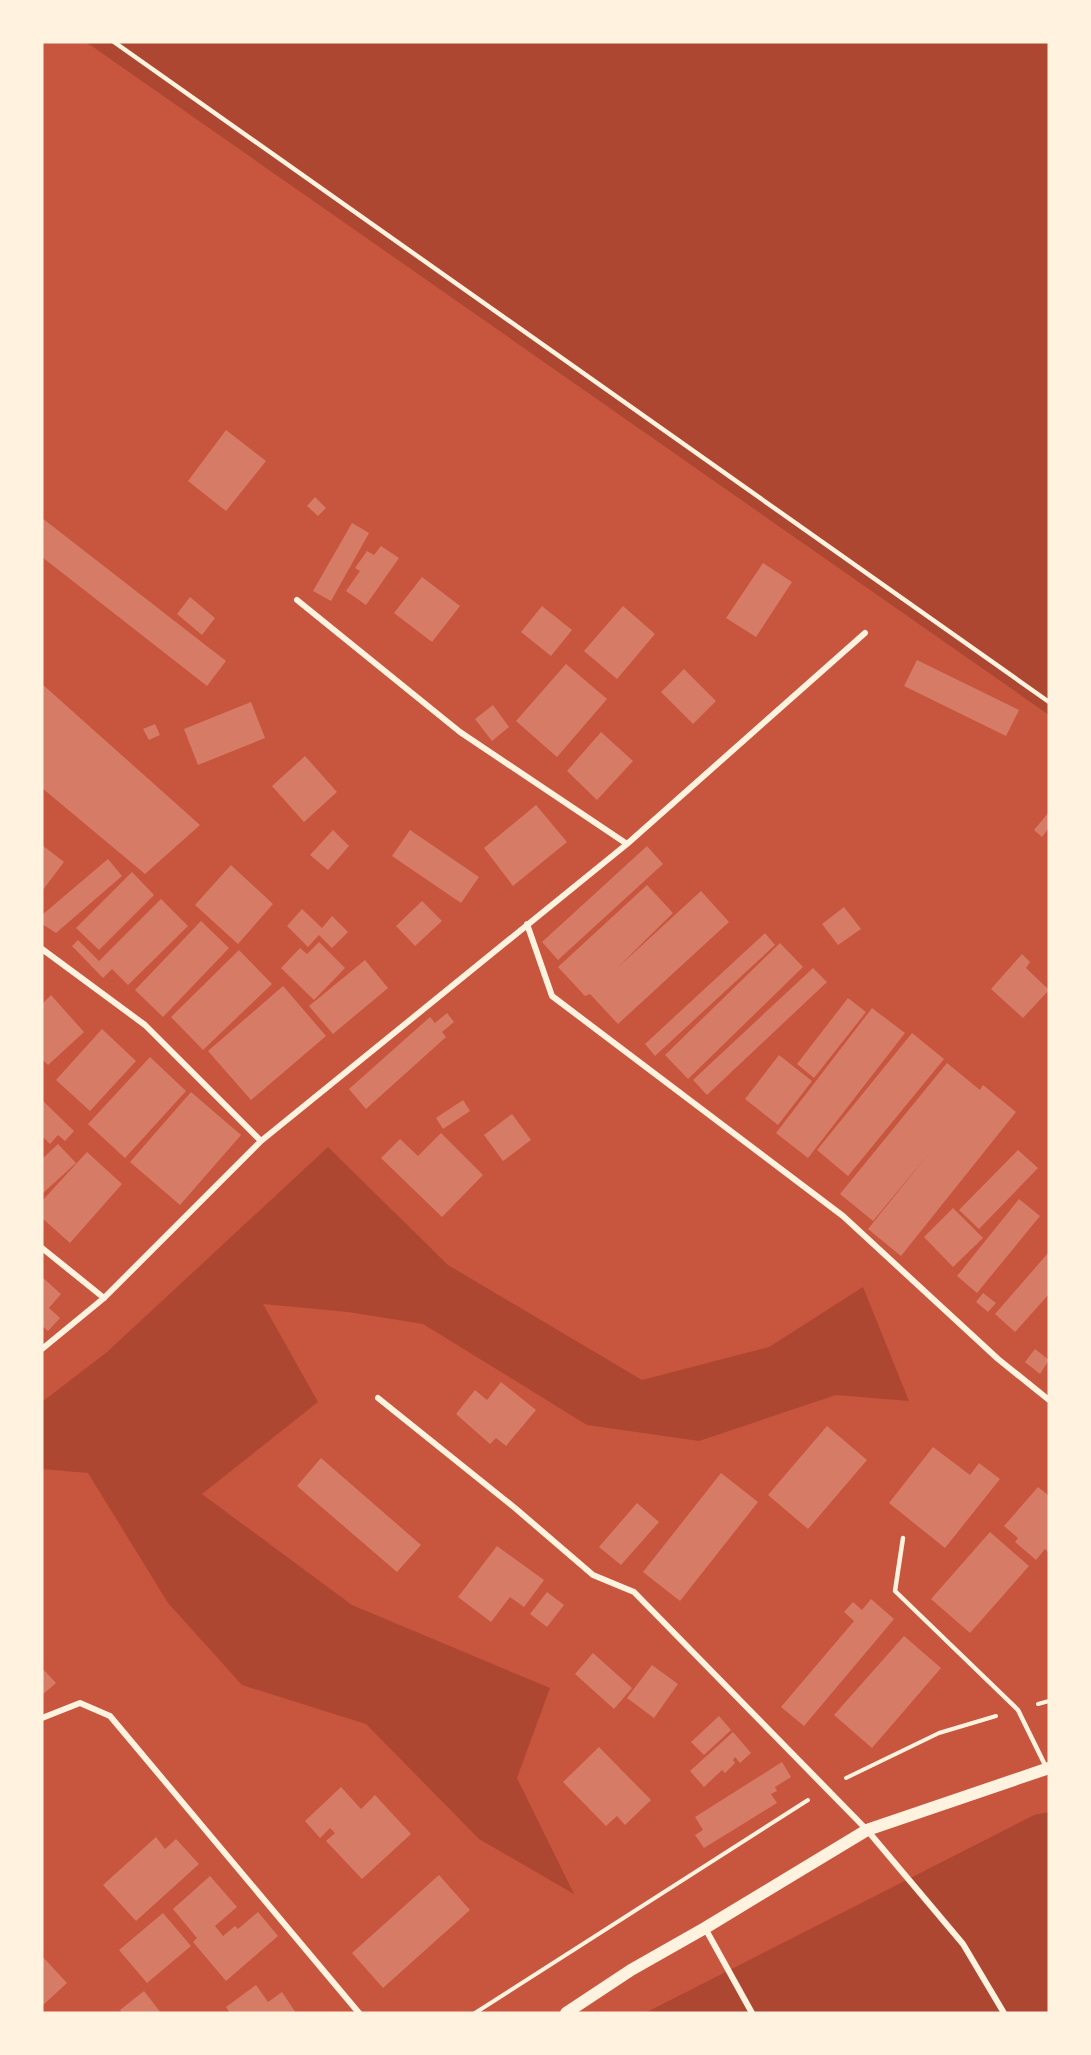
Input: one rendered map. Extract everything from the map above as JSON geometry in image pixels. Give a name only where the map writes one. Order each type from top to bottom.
[{"type":"main road","points":[[566,2013],[631,1970],[867,1830],[1048,1769]]},
{"type":"street","points":[[297,600],[460,732],[627,844]]},
{"type":"street","points":[[42,1349],[104,1298],[261,1141],[627,844],[865,633]]},
{"type":"street","points":[[527,924],[552,996],[843,1216],[998,1359],[1049,1400]]},
{"type":"street","points":[[42,949],[145,1025],[261,1141]]},
{"type":"street","points":[[42,1248],[104,1298]]},
{"type":"street","points":[[378,1398],[515,1508],[592,1575],[634,1592],[867,1830],[963,1944],[1004,2013]]},
{"type":"street","points":[[42,1718],[80,1703],[110,1716],[359,2013]]},
{"type":"street","points":[[705,1928],[752,2013]]},
{"type":"lane","points":[[114,42],[1049,702]]},
{"type":"lane","points":[[903,1538],[895,1591],[1018,1710],[1048,1769]]},
{"type":"path","points":[[475,2013],[825,1789],[939,1733],[1049,1701]]},
{"type":"shaded area","points":[[86,42],[1049,42],[1049,715]]},
{"type":"shaded area","points":[[328,1147],[448,1265],[642,1380],[769,1347],[863,1287],[909,1401],[836,1395],[699,1441],[587,1425],[423,1324],[348,1312],[263,1304],[318,1402],[202,1494],[352,1605],[550,1688],[517,1778],[574,1894],[479,1839],[366,1724],[242,1685],[168,1603],[88,1473],[42,1469],[42,1402],[107,1352]]},
{"type":"shaded area","points":[[1049,1812],[1049,2013],[645,2013],[1034,1815]]},
{"type":"building","points":[[226,430],[266,461],[226,511],[188,481]]},
{"type":"building","points":[[315,497],[326,508],[318,516],[307,506]]},
{"type":"building","points":[[42,518],[226,661],[207,686],[42,557]]},
{"type":"building","points":[[352,523],[369,533],[331,601],[313,591]]},
{"type":"building","points":[[381,546],[399,558],[366,605],[346,591],[360,571],[355,568],[367,551],[374,555]]},
{"type":"building","points":[[763,563],[792,582],[756,637],[726,618]]},
{"type":"building","points":[[422,577],[460,606],[432,642],[394,613]]},
{"type":"building","points":[[190,597],[215,618],[202,635],[177,614]]},
{"type":"building","points":[[542,606],[572,630],[551,656],[521,632]]},
{"type":"building","points":[[623,606],[655,634],[617,679],[584,651]]},
{"type":"building","points":[[917,660],[1019,710],[1006,736],[904,686]]},
{"type":"building","points":[[566,664],[607,699],[557,757],[516,721]]},
{"type":"building","points":[[684,669],[716,701],[693,724],[661,692]]},
{"type":"building","points":[[42,684],[200,825],[145,874],[42,788]]},
{"type":"building","points":[[251,702],[265,738],[198,765],[184,729]]},
{"type":"building","points":[[493,705],[509,727],[492,741],[475,719]]},
{"type":"building","points":[[155,724],[160,735],[149,740],[143,729]]},
{"type":"building","points":[[601,732],[633,761],[597,800],[567,771]]},
{"type":"building","points":[[305,756],[337,792],[304,822],[272,786]]},
{"type":"building","points":[[536,805],[567,842],[513,886],[484,848]]},
{"type":"building","points":[[1049,812],[1049,828],[1042,837],[1034,830]]},
{"type":"building","points":[[333,830],[349,846],[328,870],[310,855]]},
{"type":"building","points":[[410,830],[479,877],[461,903],[392,856]]},
{"type":"building","points":[[42,845],[64,862],[42,891]]},
{"type":"building","points":[[647,846],[663,864],[558,960],[542,942]]},
{"type":"building","points":[[108,859],[122,876],[56,933],[42,924],[42,915]]},
{"type":"building","points":[[231,865],[273,904],[238,944],[195,905]]},
{"type":"building","points":[[132,872],[154,895],[99,950],[76,928]]},
{"type":"building","points":[[647,885],[673,913],[615,970],[701,891],[729,922],[618,1024],[590,994],[585,996],[558,967]]},
{"type":"building","points":[[161,899],[188,926],[128,985],[112,969],[103,978],[72,946],[78,940],[99,961]]},
{"type":"building","points":[[422,901],[442,921],[415,946],[396,926]]},
{"type":"building","points":[[844,907],[861,929],[838,945],[822,924]]},
{"type":"building","points":[[302,909],[322,928],[332,916],[348,932],[332,948],[319,935],[308,947],[287,926]]},
{"type":"building","points":[[201,921],[229,948],[163,1017],[135,990]]},
{"type":"building","points":[[765,933],[775,945],[655,1056],[645,1044]]},
{"type":"building","points":[[319,942],[345,968],[314,1000],[281,968],[300,948],[307,954]]},
{"type":"building","points":[[780,943],[803,967],[688,1079],[665,1055]]},
{"type":"building","points":[[239,950],[272,984],[203,1050],[171,1017]]},
{"type":"building","points":[[1022,954],[1030,962],[1026,968],[1049,990],[1023,1018],[991,989]]},
{"type":"building","points":[[365,960],[388,988],[333,1034],[309,1006]]},
{"type":"building","points":[[813,968],[827,982],[707,1095],[693,1080]]},
{"type":"building","points":[[283,986],[326,1036],[251,1100],[208,1051]]},
{"type":"building","points":[[51,995],[84,1032],[48,1065],[42,1059],[42,1004]]},
{"type":"building","points":[[848,998],[866,1012],[814,1078],[797,1064]]},
{"type":"building","points":[[872,1008],[905,1033],[808,1158],[776,1133]]},
{"type":"building","points":[[447,1013],[454,1022],[442,1032],[446,1037],[366,1109],[349,1089],[430,1017],[435,1023]]},
{"type":"building","points":[[102,1029],[136,1061],[90,1111],[56,1080]]},
{"type":"building","points":[[912,1033],[944,1059],[848,1176],[817,1150]]},
{"type":"building","points":[[779,1055],[812,1081],[778,1125],[745,1099]]},
{"type":"building","points":[[150,1057],[186,1091],[125,1158],[88,1124]]},
{"type":"building","points":[[947,1063],[980,1090],[983,1085],[1016,1112],[901,1256],[868,1229],[930,1152],[873,1221],[840,1194]]},
{"type":"building","points":[[191,1092],[241,1135],[180,1205],[130,1162]]},
{"type":"building","points":[[42,1100],[74,1131],[65,1141],[58,1135],[50,1144],[42,1136]]},
{"type":"building","points":[[463,1100],[470,1111],[443,1129],[436,1118]]},
{"type":"building","points":[[512,1114],[531,1140],[503,1161],[484,1135]]},
{"type":"building","points":[[441,1133],[483,1175],[442,1217],[381,1158],[400,1139],[418,1156]]},
{"type":"building","points":[[58,1144],[76,1163],[42,1194],[42,1159]]},
{"type":"building","points":[[1018,1150],[1038,1168],[979,1229],[959,1210]]},
{"type":"building","points":[[87,1152],[122,1184],[70,1243],[42,1218],[42,1201]]},
{"type":"building","points":[[1019,1199],[1040,1216],[977,1293],[957,1276]]},
{"type":"building","points":[[953,1208],[983,1238],[953,1267],[924,1237]]},
{"type":"building","points":[[1049,1252],[1049,1294],[1015,1332],[995,1314]]},
{"type":"building","points":[[42,1277],[61,1294],[49,1308],[60,1318],[48,1331],[42,1326]]},
{"type":"building","points":[[983,1293],[996,1303],[988,1312],[976,1302]]},
{"type":"building","points":[[1035,1349],[1049,1360],[1040,1374],[1025,1362]]},
{"type":"building","points":[[501,1382],[536,1410],[506,1446],[496,1438],[490,1444],[456,1414],[475,1390],[487,1400]]},
{"type":"building","points":[[827,1426],[867,1460],[808,1529],[768,1495]]},
{"type":"building","points":[[933,1447],[970,1475],[979,1463],[1000,1479],[945,1548],[889,1503]]},
{"type":"building","points":[[321,1458],[421,1545],[397,1572],[297,1486]]},
{"type":"building","points":[[721,1473],[758,1502],[680,1601],[643,1572]]},
{"type":"building","points":[[1038,1487],[1049,1496],[1049,1553],[1045,1549],[1036,1560],[1015,1542],[1018,1538],[1004,1526]]},
{"type":"building","points":[[637,1503],[659,1522],[621,1565],[599,1547]]},
{"type":"building","points":[[990,1532],[1029,1566],[970,1633],[931,1599]]},
{"type":"building","points":[[497,1546],[544,1580],[524,1607],[510,1597],[491,1622],[458,1597]]},
{"type":"building","points":[[547,1592],[564,1605],[547,1627],[530,1614]]},
{"type":"building","points":[[871,1599],[894,1619],[804,1726],[781,1707],[854,1621],[844,1612],[853,1602],[862,1610]]},
{"type":"building","points":[[904,1636],[941,1668],[872,1748],[834,1715]]},
{"type":"building","points":[[593,1653],[632,1688],[614,1709],[575,1674]]},
{"type":"building","points":[[652,1665],[678,1684],[654,1718],[627,1698]]},
{"type":"building","points":[[42,1668],[56,1683],[42,1695]]},
{"type":"building","points":[[719,1716],[731,1730],[704,1755],[691,1742]]},
{"type":"building","points":[[733,1732],[751,1753],[740,1763],[735,1757],[733,1760],[735,1763],[725,1773],[722,1770],[704,1787],[690,1771]]},
{"type":"building","points":[[599,1747],[651,1800],[625,1825],[617,1816],[606,1826],[563,1782]]},
{"type":"building","points":[[782,1762],[791,1777],[775,1787],[777,1791],[771,1794],[777,1803],[704,1848],[695,1835],[703,1830],[695,1817]]},
{"type":"building","points":[[341,1787],[361,1809],[375,1795],[411,1834],[362,1879],[326,1841],[335,1833],[330,1828],[320,1838],[305,1821]]},
{"type":"building","points":[[156,1837],[165,1849],[176,1839],[199,1864],[136,1921],[103,1885]]},
{"type":"building","points":[[439,1875],[470,1910],[383,1988],[352,1953]]},
{"type":"building","points":[[210,1876],[237,1907],[215,1926],[223,1936],[235,1926],[238,1929],[258,1912],[278,1936],[226,1981],[193,1942],[197,1938],[173,1909]]},
{"type":"building","points":[[163,1913],[191,1946],[147,1983],[119,1950]]},
{"type":"building","points":[[42,1956],[67,1983],[42,2006]]},
{"type":"building","points":[[256,1985],[268,2002],[282,1992],[296,2013],[230,2013],[226,2007]]},
{"type":"building","points":[[144,1991],[161,2013],[122,2013],[120,2010]]}]
